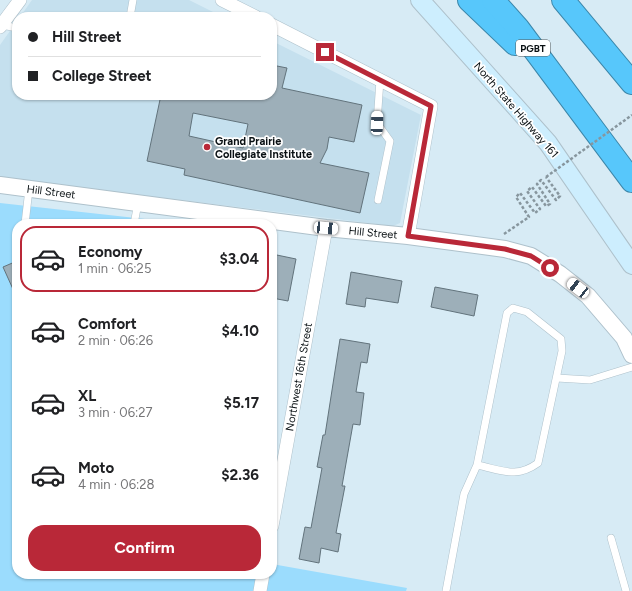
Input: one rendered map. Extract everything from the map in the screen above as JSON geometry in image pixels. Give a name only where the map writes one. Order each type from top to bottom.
[{"type":"highway","points":[[469,0],[570,98]]},
{"type":"highway","name":"PGBT","points":[[493,0],[518,28],[632,181]]},
{"type":"highway","points":[[563,0],[632,83]]},
{"type":"highway","points":[[583,0],[632,63]]},
{"type":"main road","name":"North State Highway 161","points":[[420,0],[548,143],[632,265]]},
{"type":"street","points":[[1,26],[20,0]]},
{"type":"street","points":[[222,0],[246,12]]},
{"type":"street","points":[[277,28],[431,106],[408,236]]},
{"type":"street","name":"Hill Street","points":[[0,185],[258,219]]},
{"type":"street","name":"Hill Street","points":[[277,221],[408,236],[505,249],[531,256],[560,274],[588,296],[624,338],[632,355]]},
{"type":"street","name":"Northwest 16th Street","points":[[277,498],[326,228]]},
{"type":"street","points":[[260,591],[262,579]]},
{"type":"lane","points":[[131,12],[133,0]]},
{"type":"lane","points":[[1,26],[12,27]]},
{"type":"lane","points":[[378,200],[390,141],[377,123],[380,80]]},
{"type":"lane","points":[[26,219],[29,189]]},
{"type":"lane","points":[[135,219],[138,203]]},
{"type":"lane","points":[[446,591],[464,494],[477,465],[507,313],[513,308],[527,312],[561,339],[562,351],[557,378],[538,463],[528,470],[517,473],[477,465]]},
{"type":"lane","points":[[557,378],[590,380],[632,367]]},
{"type":"lane","points":[[611,538],[626,591]]},
{"type":"path","points":[[529,217],[516,197],[520,193],[535,213],[540,209],[527,191],[532,187],[546,206],[550,204],[536,184],[541,180],[556,200],[560,196],[546,177],[632,115]]},
{"type":"shaded area","points":[[32,0],[189,0],[213,12],[24,12]]},
{"type":"shaded area","name":"Grand Prairie Collegiate Institute","points":[[12,28],[12,100],[277,100],[277,43],[421,115],[400,223],[393,226],[0,178],[0,45]]},
{"type":"shaded area","points":[[0,203],[145,219],[12,219],[12,579],[277,579],[277,565],[407,588],[406,591],[0,591]]},
{"type":"building","points":[[277,66],[287,68],[282,88],[362,105],[354,142],[329,137],[327,149],[320,163],[369,173],[360,213],[184,175],[185,169],[147,161],[160,100],[277,100]],"holes":[[[193,113],[248,124],[243,148],[189,136]]]},
{"type":"building","points":[[277,255],[296,259],[288,301],[277,299]]},
{"type":"building","points":[[12,263],[12,287],[3,267]]},
{"type":"building","points":[[351,272],[402,281],[398,303],[366,298],[365,307],[346,304]]},
{"type":"building","points":[[435,287],[478,295],[474,316],[431,307]]},
{"type":"building","points":[[340,339],[370,344],[367,363],[361,362],[356,392],[364,393],[360,425],[353,424],[342,486],[345,486],[336,533],[341,534],[338,552],[321,548],[319,563],[299,559],[305,527],[311,528],[322,468],[317,467],[323,435],[325,435]]},
{"type":"place","name":"Grand Prairie Collegiate Institute","points":[[207,147]]},
{"type":"route","points":[[325,52],[431,106],[408,236],[505,249],[531,256],[550,268]]}]
